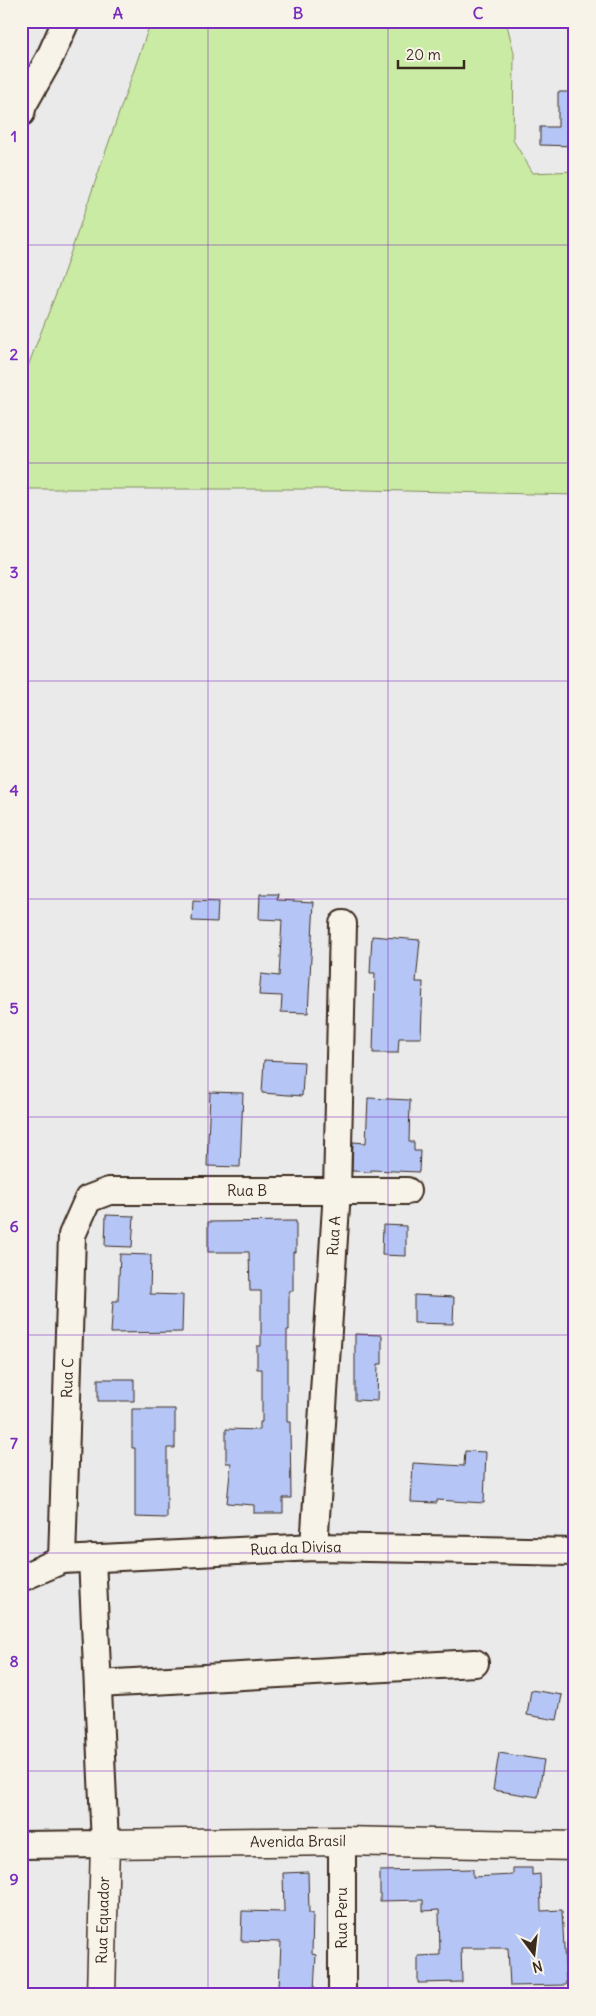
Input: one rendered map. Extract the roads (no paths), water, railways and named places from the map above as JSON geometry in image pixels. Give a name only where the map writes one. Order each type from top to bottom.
[{"type":"main road","name":"Avenida Brasil","points":[[105,1844],[342,1840],[575,1846]]},
{"type":"main road","name":"Rua Equador","points":[[101,1995],[105,1844]]},
{"type":"street","points":[[22,107],[49,58],[66,21]]},
{"type":"street","name":"Rua A","points":[[314,1547],[336,1191],[343,924]]},
{"type":"street","name":"Rua B","points":[[88,1199],[109,1191],[407,1191]]},
{"type":"street","name":"Rua C","points":[[62,1560],[72,1235],[88,1199]]},
{"type":"street","name":"Rua da Divisa","points":[[21,1578],[62,1560],[314,1547],[575,1552]]},
{"type":"street","points":[[92,1558],[105,1844]]},
{"type":"street","points":[[98,1684],[475,1663]]},
{"type":"street","name":"Rua Peru","points":[[342,1840],[342,1995]]},
{"type":"street","name":"Avenida Brasil","points":[[21,1845],[105,1844]]}]
